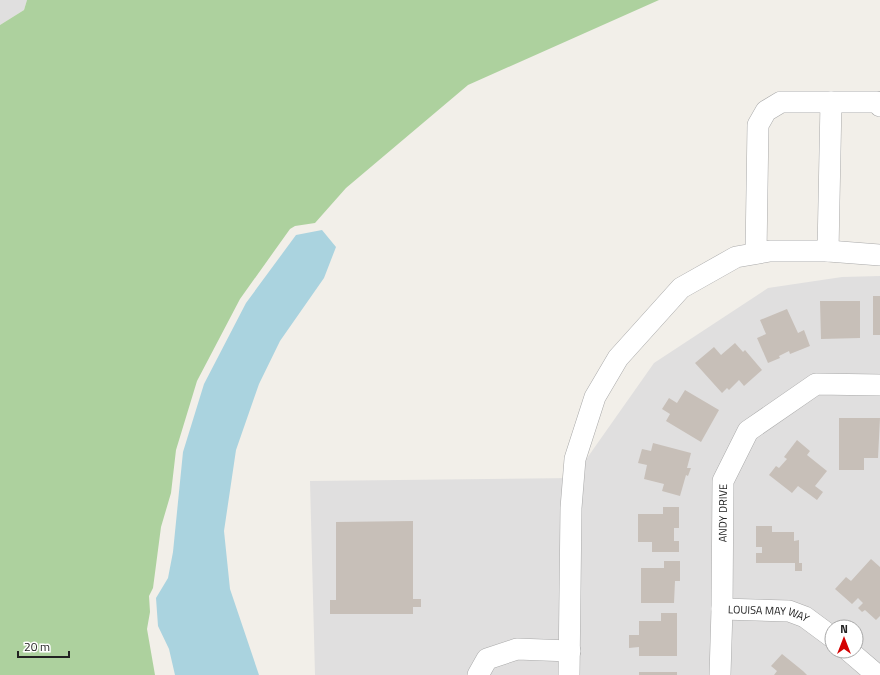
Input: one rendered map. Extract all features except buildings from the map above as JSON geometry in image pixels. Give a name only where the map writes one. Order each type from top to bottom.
[{"type":"street","points":[[756,253],[758,125],[766,111],[781,102],[877,102],[880,106]]},
{"type":"street","points":[[828,251],[831,102]]},
{"type":"street","points":[[569,675],[571,508],[575,459],[596,397],[618,358],[681,288],[736,257],[770,251],[828,251],[880,254]]},
{"type":"street","name":"ANDY DRIVE","points":[[720,675],[723,481],[748,431],[816,384],[880,385]]},
{"type":"street","name":"LOUISA MAY WAY","points":[[722,609],[789,611],[805,617],[824,631]]},
{"type":"street","points":[[478,675],[488,659],[517,649],[570,651]]},
{"type":"street","points":[[859,659],[878,675]]},
{"type":"shaded area","points":[[0,0],[27,0],[24,10],[0,25]]},
{"type":"shaded area","points":[[880,276],[880,375],[817,374],[740,426],[711,675],[315,675],[310,481],[573,478],[654,363],[768,288],[842,277]]},
{"type":"shaded area","points":[[819,393],[880,395],[880,665],[864,652],[864,619],[824,619],[824,624],[731,599],[732,483],[754,438]]},
{"type":"shaded area","points":[[731,619],[788,621],[802,626],[824,644],[824,659],[843,659],[863,675],[729,675]]},
{"type":"green space","points":[[27,0],[659,0],[468,85],[346,188],[315,223],[295,226],[290,229],[240,299],[197,381],[176,450],[171,493],[161,527],[153,588],[149,596],[150,612],[147,629],[155,675],[0,675],[0,25],[24,10]]},
{"type":"water","points":[[322,230],[336,247],[324,278],[280,341],[259,384],[236,450],[224,531],[230,589],[259,675],[175,675],[169,649],[158,626],[156,598],[168,578],[173,552],[183,452],[204,384],[246,303],[296,235]]}]
